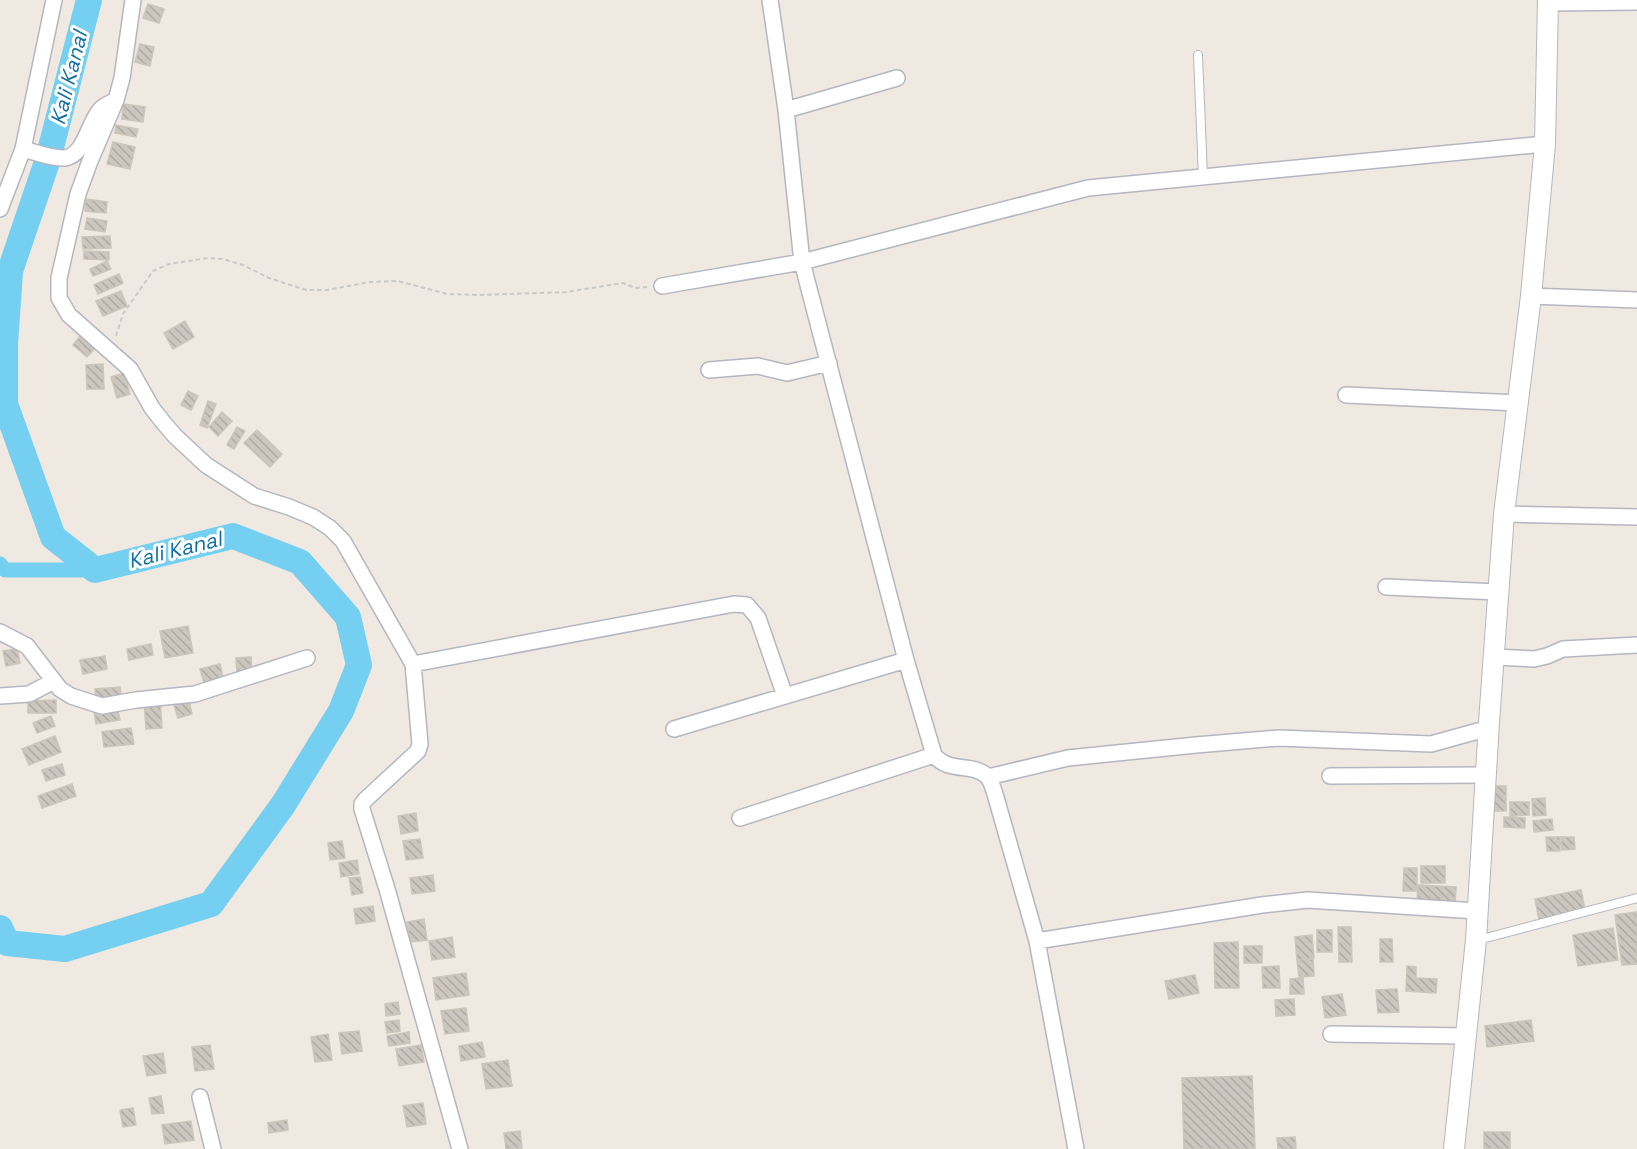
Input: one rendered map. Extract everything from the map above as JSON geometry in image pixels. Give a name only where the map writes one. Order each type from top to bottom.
[{"type":"street","points":[[0,209],[28,150],[54,0]]},
{"type":"street","points":[[133,0],[125,61],[116,100],[78,194],[58,287],[58,298],[69,315],[130,369],[152,408],[163,422],[206,465],[254,496],[314,516],[343,541],[413,664],[420,744],[418,751],[365,800],[362,809],[460,1149]]},
{"type":"street","points":[[770,0],[786,110],[802,262],[906,660],[934,755],[943,764],[977,771],[988,777],[995,794],[1037,941],[1076,1149]]},
{"type":"street","points":[[1454,1149],[1476,940],[1504,514],[1531,296],[1545,144],[1548,1],[1637,2]]},
{"type":"street","points":[[786,110],[897,78]]},
{"type":"street","points":[[28,150],[66,158],[75,153],[83,143],[90,123],[102,108],[116,100]]},
{"type":"street","points":[[662,286],[802,262],[1088,188],[1545,144]]},
{"type":"street","points":[[1531,296],[1637,300]]},
{"type":"street","points":[[709,370],[758,366],[787,373],[829,363]]},
{"type":"street","points":[[1347,395],[1518,403]]},
{"type":"street","points":[[1504,514],[1637,517]]},
{"type":"street","points":[[1386,587],[1498,592]]},
{"type":"street","points":[[413,664],[735,604],[747,605],[758,618],[785,696]]},
{"type":"street","points":[[0,632],[27,646],[60,689],[71,696],[102,706],[195,694],[307,658]]},
{"type":"street","points":[[1494,657],[1534,658],[1547,656],[1563,649],[1637,645]]},
{"type":"street","points":[[674,729],[906,660]]},
{"type":"street","points":[[0,696],[29,694],[54,681]]},
{"type":"street","points":[[988,777],[1068,758],[1196,745],[1279,738],[1431,744],[1488,730]]},
{"type":"street","points":[[740,818],[934,755]]},
{"type":"street","points":[[1330,776],[1486,775]]},
{"type":"street","points":[[1037,941],[1262,905],[1308,900],[1478,911]]},
{"type":"street","points":[[1330,1034],[1465,1036]]},
{"type":"street","points":[[200,1097],[213,1149]]},
{"type":"lane","points":[[1198,55],[1203,177]]},
{"type":"lane","points":[[1476,940],[1637,898]]},
{"type":"path","points":[[118,358],[116,333],[123,314],[153,271],[169,264],[194,259],[223,258],[289,286],[315,290],[370,282],[398,281],[447,294],[478,295],[566,292],[623,283],[635,288],[662,286]]},
{"type":"building","points":[[148,4],[164,9],[159,23],[143,18]]},
{"type":"building","points":[[140,44],[154,47],[150,66],[135,62]]},
{"type":"building","points":[[123,104],[145,107],[143,122],[122,119]]},
{"type":"building","points":[[116,125],[138,129],[136,137],[115,133]]},
{"type":"building","points":[[113,142],[135,147],[130,169],[107,164]]},
{"type":"building","points":[[86,199],[107,202],[106,213],[85,211]]},
{"type":"building","points":[[87,218],[107,221],[105,232],[85,229]]},
{"type":"building","points":[[110,236],[111,248],[83,249],[82,237]]},
{"type":"building","points":[[84,251],[109,252],[109,260],[84,259]]},
{"type":"building","points":[[107,261],[111,269],[93,276],[90,269]]},
{"type":"building","points":[[119,274],[123,283],[98,294],[94,285]]},
{"type":"building","points":[[121,291],[127,306],[103,316],[96,301]]},
{"type":"building","points":[[185,321],[194,337],[173,349],[164,333]]},
{"type":"building","points":[[82,334],[97,346],[87,357],[73,345]]},
{"type":"building","points":[[103,364],[104,389],[87,389],[86,365]]},
{"type":"building","points":[[124,373],[130,394],[117,398],[111,377]]},
{"type":"building","points":[[188,391],[198,396],[191,410],[181,405]]},
{"type":"building","points":[[208,401],[216,404],[207,428],[200,425]]},
{"type":"building","points":[[222,412],[232,421],[218,436],[209,427]]},
{"type":"building","points":[[237,427],[245,431],[234,449],[227,445]]},
{"type":"building","points":[[257,430],[282,454],[270,467],[244,443]]},
{"type":"building","points":[[188,626],[193,653],[165,658],[160,631]]},
{"type":"building","points":[[151,644],[153,655],[129,660],[127,649]]},
{"type":"building","points":[[17,649],[20,663],[6,666],[3,651]]},
{"type":"building","points":[[105,656],[107,669],[83,674],[80,660]]},
{"type":"building","points":[[251,657],[252,672],[237,672],[236,658]]},
{"type":"building","points":[[220,664],[223,678],[204,683],[200,669]]},
{"type":"building","points":[[120,687],[122,701],[97,704],[95,689]]},
{"type":"building","points":[[160,699],[162,728],[146,729],[144,700]]},
{"type":"building","points":[[56,700],[56,713],[28,713],[28,701]]},
{"type":"building","points":[[189,701],[192,714],[178,718],[174,705]]},
{"type":"building","points":[[117,707],[120,720],[96,724],[94,711]]},
{"type":"building","points":[[51,716],[55,726],[37,733],[33,723]]},
{"type":"building","points":[[131,728],[134,744],[104,747],[102,732]]},
{"type":"building","points":[[55,736],[61,752],[29,765],[22,749]]},
{"type":"building","points":[[62,764],[65,775],[46,781],[42,770]]},
{"type":"building","points":[[72,784],[76,796],[42,808],[38,796]]},
{"type":"building","points":[[1493,786],[1506,786],[1506,811],[1493,811]]},
{"type":"building","points":[[1545,798],[1546,815],[1533,816],[1532,799]]},
{"type":"building","points":[[1510,802],[1529,802],[1529,815],[1510,816]]},
{"type":"building","points":[[416,813],[418,831],[401,834],[398,816]]},
{"type":"building","points":[[1504,817],[1525,818],[1525,828],[1504,827]]},
{"type":"building","points":[[1552,819],[1553,830],[1534,832],[1533,821]]},
{"type":"building","points":[[1546,837],[1560,837],[1560,851],[1547,851]]},
{"type":"building","points":[[1561,837],[1574,837],[1575,849],[1562,850]]},
{"type":"building","points":[[420,839],[423,858],[406,860],[403,841]]},
{"type":"building","points":[[342,841],[345,858],[330,860],[328,843]]},
{"type":"building","points":[[357,860],[359,874],[341,877],[339,863]]},
{"type":"building","points":[[1421,866],[1445,866],[1445,883],[1421,883]]},
{"type":"building","points":[[1404,868],[1417,868],[1417,891],[1403,891]]},
{"type":"building","points":[[433,875],[435,891],[412,894],[410,878]]},
{"type":"building","points":[[360,877],[363,893],[352,895],[349,878]]},
{"type":"building","points":[[1418,885],[1456,887],[1455,906],[1417,904]]},
{"type":"building","points":[[1581,890],[1585,910],[1539,920],[1535,899]]},
{"type":"building","points":[[373,906],[375,921],[356,924],[354,909]]},
{"type":"building","points":[[1637,912],[1637,964],[1622,965],[1615,915]]},
{"type":"building","points":[[424,919],[427,940],[410,942],[407,922]]},
{"type":"building","points":[[1338,927],[1351,927],[1352,962],[1339,962]]},
{"type":"building","points":[[1613,928],[1618,960],[1578,966],[1573,935]]},
{"type":"building","points":[[1317,930],[1332,930],[1332,952],[1317,952]]},
{"type":"building","points":[[1312,935],[1314,958],[1297,960],[1295,937]]},
{"type":"building","points":[[452,937],[455,957],[432,960],[429,941]]},
{"type":"building","points":[[1380,939],[1392,939],[1393,962],[1380,962]]},
{"type":"building","points":[[1238,942],[1239,988],[1215,988],[1214,943]]},
{"type":"building","points":[[1244,946],[1262,946],[1262,963],[1244,963]]},
{"type":"building","points":[[1313,959],[1314,976],[1299,977],[1297,960]]},
{"type":"building","points":[[1279,966],[1280,988],[1263,988],[1262,967]]},
{"type":"building","points":[[1407,966],[1416,967],[1416,978],[1437,979],[1436,993],[1406,991]]},
{"type":"building","points":[[466,973],[469,995],[436,1000],[433,978]]},
{"type":"building","points":[[1195,975],[1199,993],[1169,999],[1165,981]]},
{"type":"building","points":[[1303,978],[1304,994],[1290,994],[1290,979]]},
{"type":"building","points":[[1397,989],[1399,1012],[1378,1013],[1376,990]]},
{"type":"building","points":[[1342,994],[1346,1015],[1325,1018],[1322,997]]},
{"type":"building","points":[[1294,999],[1295,1015],[1276,1016],[1275,1000]]},
{"type":"building","points":[[398,1002],[400,1014],[386,1016],[385,1004]]},
{"type":"building","points":[[466,1008],[469,1031],[445,1034],[441,1011]]},
{"type":"building","points":[[399,1020],[400,1031],[387,1033],[385,1022]]},
{"type":"building","points":[[1531,1020],[1534,1041],[1487,1047],[1485,1026]]},
{"type":"building","points":[[359,1031],[362,1051],[342,1054],[339,1033]]},
{"type":"building","points":[[409,1032],[410,1043],[389,1046],[387,1036]]},
{"type":"building","points":[[328,1034],[332,1060],[315,1062],[311,1037]]},
{"type":"building","points":[[482,1042],[485,1057],[461,1061],[459,1046]]},
{"type":"building","points":[[210,1045],[214,1069],[195,1071],[192,1047]]},
{"type":"building","points":[[421,1045],[424,1062],[399,1066],[396,1049]]},
{"type":"building","points":[[163,1053],[166,1073],[147,1076],[143,1056]]},
{"type":"building","points":[[508,1060],[512,1086],[486,1089],[482,1064]]},
{"type":"building","points":[[1252,1076],[1255,1149],[1184,1149],[1182,1078]]},
{"type":"building","points":[[161,1096],[164,1113],[152,1114],[149,1098]]},
{"type":"building","points":[[423,1103],[426,1124],[407,1127],[403,1106]]},
{"type":"building","points":[[133,1108],[136,1125],[123,1127],[120,1110]]},
{"type":"building","points":[[287,1120],[288,1130],[269,1133],[268,1123]]},
{"type":"building","points":[[191,1121],[194,1140],[165,1144],[162,1125]]},
{"type":"building","points":[[520,1131],[522,1148],[506,1149],[504,1133]]},
{"type":"building","points":[[1484,1132],[1510,1132],[1510,1149],[1484,1149]]},
{"type":"building","points":[[1295,1137],[1296,1149],[1278,1149],[1277,1138]]},
{"type":"waterway","name":"Kali Kanal","points":[[0,928],[7,943],[65,949],[211,904],[283,805],[341,711],[359,665],[348,617],[300,562],[233,536],[95,570],[53,537],[5,404],[5,344],[10,271],[48,159],[89,0]]},
{"type":"waterway","points":[[0,564],[5,570],[95,570]]}]
